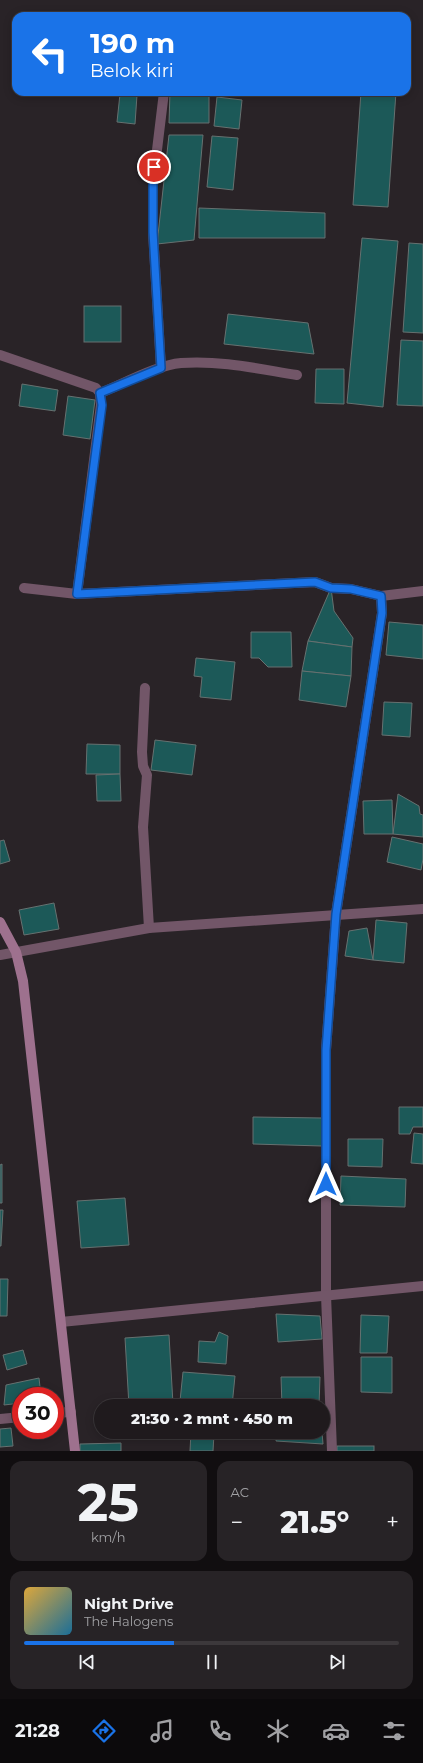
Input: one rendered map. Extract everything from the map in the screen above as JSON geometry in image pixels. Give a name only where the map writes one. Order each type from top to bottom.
[{"type":"main road","points":[[0,922],[16,952],[23,981],[75,1451]]},
{"type":"street","points":[[161,368],[153,232],[153,182],[164,96]]},
{"type":"street","points":[[0,355],[96,388],[100,393],[102,405],[77,594]]},
{"type":"street","points":[[100,393],[161,368],[180,363],[233,365],[297,375]]},
{"type":"street","points":[[24,588],[77,594],[315,582],[331,588],[351,589],[381,596],[423,591]]},
{"type":"street","points":[[332,1451],[326,1295],[326,1050],[336,914],[382,613],[381,596]]},
{"type":"street","points":[[145,688],[142,752],[143,766],[147,775],[143,827],[149,928]]},
{"type":"street","points":[[0,954],[149,928],[423,909]]},
{"type":"street","points":[[61,1322],[423,1286]]},
{"type":"street","points":[[64,1412],[71,1412]]},
{"type":"street","points":[[0,1419],[12,1418]]},
{"type":"building","points":[[120,96],[137,96],[135,124],[117,122]]},
{"type":"building","points":[[170,96],[209,96],[209,123],[169,123]]},
{"type":"building","points":[[361,96],[396,96],[388,207],[353,205]]},
{"type":"building","points":[[217,97],[242,100],[239,129],[214,126]]},
{"type":"building","points":[[169,135],[203,135],[194,240],[157,244]]},
{"type":"building","points":[[212,136],[238,138],[233,190],[207,187]]},
{"type":"building","points":[[199,208],[325,213],[325,238],[199,238]]},
{"type":"building","points":[[362,238],[398,241],[383,407],[347,403]]},
{"type":"building","points":[[409,243],[423,244],[423,333],[403,332]]},
{"type":"building","points":[[84,306],[121,306],[121,342],[84,342]]},
{"type":"building","points":[[228,314],[308,323],[314,354],[224,344]]},
{"type":"building","points":[[401,340],[423,341],[423,406],[397,405]]},
{"type":"building","points":[[316,369],[344,369],[344,404],[315,403]]},
{"type":"building","points":[[22,384],[58,390],[55,411],[19,406]]},
{"type":"building","points":[[68,396],[95,400],[90,439],[63,435]]},
{"type":"building","points":[[331,588],[334,611],[353,638],[352,647],[308,641]]},
{"type":"building","points":[[389,622],[423,625],[423,659],[386,655]]},
{"type":"building","points":[[251,632],[291,632],[292,667],[268,667],[259,658],[251,658]]},
{"type":"building","points":[[308,641],[352,647],[351,676],[302,671]]},
{"type":"building","points":[[196,658],[235,662],[231,700],[200,697],[202,677],[194,676]]},
{"type":"building","points":[[302,671],[351,676],[346,707],[299,700]]},
{"type":"building","points":[[384,702],[412,703],[410,737],[382,735]]},
{"type":"building","points":[[155,740],[196,745],[192,775],[151,770]]},
{"type":"building","points":[[87,744],[120,745],[120,774],[86,774]]},
{"type":"building","points":[[120,774],[121,801],[97,801],[96,775]]},
{"type":"building","points":[[398,794],[419,806],[420,814],[423,815],[423,837],[393,834]]},
{"type":"building","points":[[392,800],[393,834],[364,834],[363,801]]},
{"type":"building","points":[[392,837],[423,844],[421,870],[387,862]]},
{"type":"building","points":[[4,840],[10,861],[0,864],[0,841]]},
{"type":"building","points":[[54,903],[59,929],[24,935],[19,910]]},
{"type":"building","points":[[376,920],[407,923],[404,963],[373,960]]},
{"type":"building","points":[[367,928],[373,960],[345,956],[349,931]]},
{"type":"building","points":[[399,1107],[423,1107],[423,1127],[413,1127],[410,1134],[399,1134]]},
{"type":"building","points":[[253,1117],[323,1118],[322,1146],[253,1144]]},
{"type":"building","points":[[414,1133],[423,1134],[423,1164],[411,1163]]},
{"type":"building","points":[[348,1139],[383,1139],[382,1167],[348,1166]]},
{"type":"building","points":[[2,1164],[2,1203],[0,1203],[0,1165]]},
{"type":"building","points":[[341,1176],[406,1179],[405,1207],[340,1205]]},
{"type":"building","points":[[125,1198],[129,1245],[81,1248],[77,1201]]},
{"type":"building","points":[[0,1210],[3,1210],[1,1246],[0,1246]]},
{"type":"building","points":[[0,1279],[8,1279],[7,1316],[0,1316]]},
{"type":"building","points":[[276,1314],[320,1316],[322,1339],[278,1342]]},
{"type":"building","points":[[361,1315],[389,1316],[387,1353],[360,1353]]},
{"type":"building","points":[[219,1332],[228,1336],[226,1364],[198,1362],[199,1341],[215,1342]]},
{"type":"building","points":[[169,1335],[173,1399],[129,1399],[125,1338]]},
{"type":"building","points":[[23,1350],[27,1364],[7,1370],[3,1355]]},
{"type":"building","points":[[361,1357],[392,1357],[392,1393],[361,1392]]},
{"type":"building","points":[[183,1372],[235,1376],[233,1399],[180,1399]]},
{"type":"building","points":[[281,1377],[320,1377],[319,1399],[282,1399]]},
{"type":"building","points":[[39,1378],[40,1387],[12,1387],[12,1404],[4,1405],[6,1385]]},
{"type":"building","points":[[11,1428],[13,1446],[0,1447],[0,1429]]},
{"type":"building","points":[[191,1439],[214,1439],[213,1451],[190,1451]]},
{"type":"building","points":[[276,1439],[323,1439],[323,1444],[276,1441]]},
{"type":"building","points":[[121,1443],[121,1451],[80,1451],[80,1444]]},
{"type":"building","points":[[337,1446],[374,1446],[374,1451],[337,1451]]},
{"type":"route","points":[[154,167],[153,232],[161,368],[100,393],[102,405],[77,594],[315,582],[331,588],[351,589],[381,596],[382,613],[336,914],[326,1050],[326,1184]]}]
